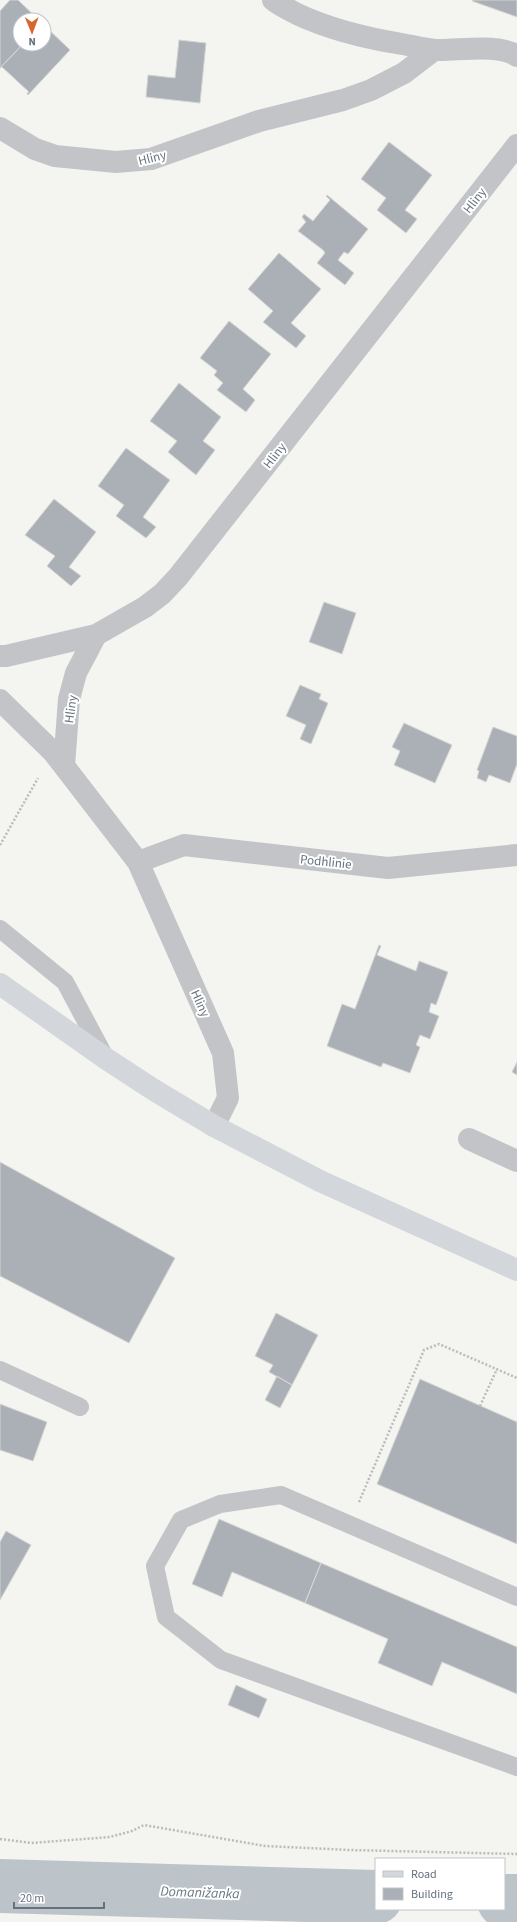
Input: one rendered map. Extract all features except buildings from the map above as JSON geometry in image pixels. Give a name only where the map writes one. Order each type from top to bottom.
[{"type":"main road","points":[[0,984],[105,1058],[154,1090],[214,1126],[320,1181],[517,1270]]},
{"type":"street","points":[[273,0],[277,4],[335,30],[366,38],[434,50],[493,49],[512,52],[517,56]]},
{"type":"street","name":"Hliny","points":[[0,128],[35,149],[55,156],[116,162],[151,158],[259,121],[343,100],[371,90],[404,73],[434,50]]},
{"type":"street","name":"Hliny","points":[[59,759],[76,673],[96,635],[145,607],[162,594],[178,577],[517,145]]},
{"type":"street","points":[[0,656],[6,656],[96,635]]},
{"type":"street","name":"Hliny","points":[[0,700],[59,759],[138,862],[223,1053],[228,1098],[214,1126]]},
{"type":"street","name":"Podhlinie","points":[[138,862],[184,845],[388,868],[517,855]]},
{"type":"street","points":[[470,1139],[517,1161]]},
{"type":"lane","points":[[0,929],[65,982],[105,1058]]},
{"type":"lane","points":[[0,1370],[80,1407]]},
{"type":"lane","points":[[517,1597],[281,1495],[220,1504],[181,1520],[156,1566],[166,1617],[221,1660],[517,1767]]},
{"type":"path","points":[[0,845],[59,759]]},
{"type":"path","points":[[350,1525],[424,1350],[439,1344],[517,1378]]},
{"type":"path","points":[[480,1406],[497,1369]]},
{"type":"path","points":[[0,1839],[31,1843],[110,1837],[132,1831],[144,1825],[265,1846],[350,1850],[517,1854]]},
{"type":"waterway","name":"Domanižanka","points":[[0,1886],[375,1897]]},
{"type":"waterway","name":"Domanižanka","points":[[505,1901],[517,1901]]}]
